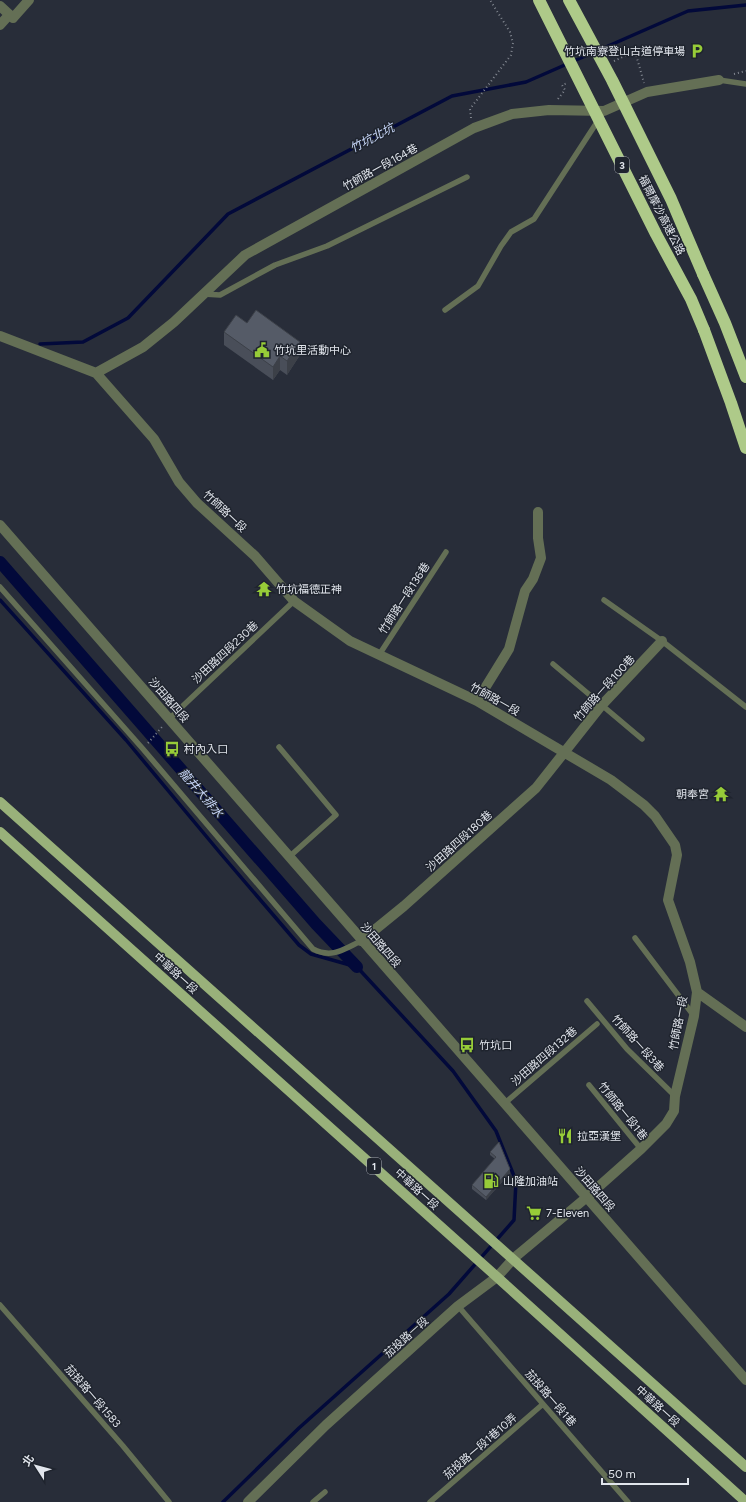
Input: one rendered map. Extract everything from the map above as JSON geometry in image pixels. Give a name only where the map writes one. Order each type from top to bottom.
[{"type":"highway","name":"福爾摩沙高速公路","points":[[539,0],[656,234],[691,299],[732,404],[746,448]]},
{"type":"highway","name":"福爾摩沙高速公路","points":[[569,0],[612,80],[671,199],[725,323],[746,377]]},
{"type":"main road","name":"中華路一段","points":[[0,802],[746,1466]]},
{"type":"main road","name":"中華路一段","points":[[0,832],[746,1502]]},
{"type":"street","points":[[0,25],[29,0]]},
{"type":"street","points":[[0,6],[11,16]]},
{"type":"street","name":"竹師路一段164巷","points":[[96,373],[144,347],[174,322],[245,254],[474,128],[512,114],[549,110],[604,110],[647,92],[718,80]]},
{"type":"street","name":"竹師路一段","points":[[0,336],[96,373],[154,439],[179,482],[197,503],[255,556],[294,601],[350,641],[477,701],[611,780],[644,805],[655,816],[675,845],[677,855],[668,900],[690,962],[697,992],[694,1016],[674,1096],[674,1111],[666,1124],[641,1149],[587,1197]]},
{"type":"street","points":[[477,701],[509,649],[525,591],[533,579],[541,558],[538,538],[538,512]]},
{"type":"street","name":"沙田路四段","points":[[0,525],[166,722],[289,858],[505,1103],[746,1380]]},
{"type":"street","name":"竹師路一段100巷","points":[[564,752],[602,706],[662,641]]},
{"type":"street","name":"沙田路四段180巷","points":[[361,941],[404,906],[536,788],[564,752]]},
{"type":"street","points":[[697,992],[746,1027]]},
{"type":"street","name":"茄投路一段","points":[[248,1502],[326,1425],[458,1306],[497,1277],[514,1258],[587,1197]]},
{"type":"lane","points":[[718,80],[746,84]]},
{"type":"lane","points":[[445,310],[478,286],[501,246],[511,232],[534,219],[604,110]]},
{"type":"lane","points":[[203,294],[220,295],[275,265],[327,246],[467,177]]},
{"type":"lane","name":"竹師路一段136巷","points":[[379,654],[446,552]]},
{"type":"lane","points":[[0,587],[143,749],[313,949],[321,953],[329,954],[361,941]]},
{"type":"lane","points":[[604,600],[662,641],[746,707]]},
{"type":"lane","name":"沙田路四段230巷","points":[[166,722],[294,601]]},
{"type":"lane","points":[[553,664],[642,739]]},
{"type":"lane","points":[[280,747],[336,815],[289,858]]},
{"type":"lane","points":[[635,938],[694,1016]]},
{"type":"lane","name":"竹師路一段3巷","points":[[587,1001],[627,1048],[674,1096]]},
{"type":"lane","name":"沙田路四段132巷","points":[[505,1103],[597,1024]]},
{"type":"lane","name":"竹師路一段1巷","points":[[589,1085],[641,1149]]},
{"type":"lane","name":"茄投路一段1583","points":[[0,1305],[123,1446],[169,1502]]},
{"type":"lane","name":"茄投路一段1巷","points":[[458,1306],[628,1502]]},
{"type":"lane","name":"茄投路一段1巷10弄","points":[[430,1502],[543,1404]]},
{"type":"lane","points":[[313,1502],[325,1492]]},
{"type":"path","points":[[470,109],[511,55],[513,43],[510,32],[490,0]]},
{"type":"path","points":[[614,61],[635,52],[647,92]]},
{"type":"path","points":[[549,110],[565,90],[562,85],[574,80]]},
{"type":"path","points":[[147,745],[166,722]]},
{"type":"building","points":[[256,310],[300,342],[287,361],[280,356],[273,367],[224,332],[236,315],[247,323]]},
{"type":"building","name":"山隆加油站","points":[[499,1142],[510,1169],[486,1197],[472,1185],[496,1157],[490,1152]]},
{"type":"waterway","name":"竹坑北坑","points":[[40,344],[83,342],[128,318],[228,214],[452,96],[526,82],[688,11],[746,5]]},
{"type":"waterway","name":"龍井大排水","points":[[0,562],[316,924],[357,967]]},
{"type":"waterway","points":[[0,600],[126,740],[299,945],[311,954],[357,967],[453,1071],[496,1131],[516,1181],[514,1220],[449,1294],[299,1428],[223,1502]]},
{"type":"place","name":"竹坑南寮登山古道停車場","points":[[697,51]]},
{"type":"place","name":"竹坑里活動中心","points":[[262,350]]},
{"type":"place","name":"竹坑福德正神","points":[[264,589]]},
{"type":"place","name":"村內入口","points":[[172,749]]},
{"type":"place","name":"朝奉宮","points":[[721,794]]},
{"type":"place","name":"竹坑口","points":[[467,1045]]},
{"type":"place","name":"拉亞漢堡","points":[[565,1136]]},
{"type":"place","name":"山隆加油站","points":[[491,1181]]},
{"type":"place","name":"7-Eleven","points":[[534,1213]]}]
